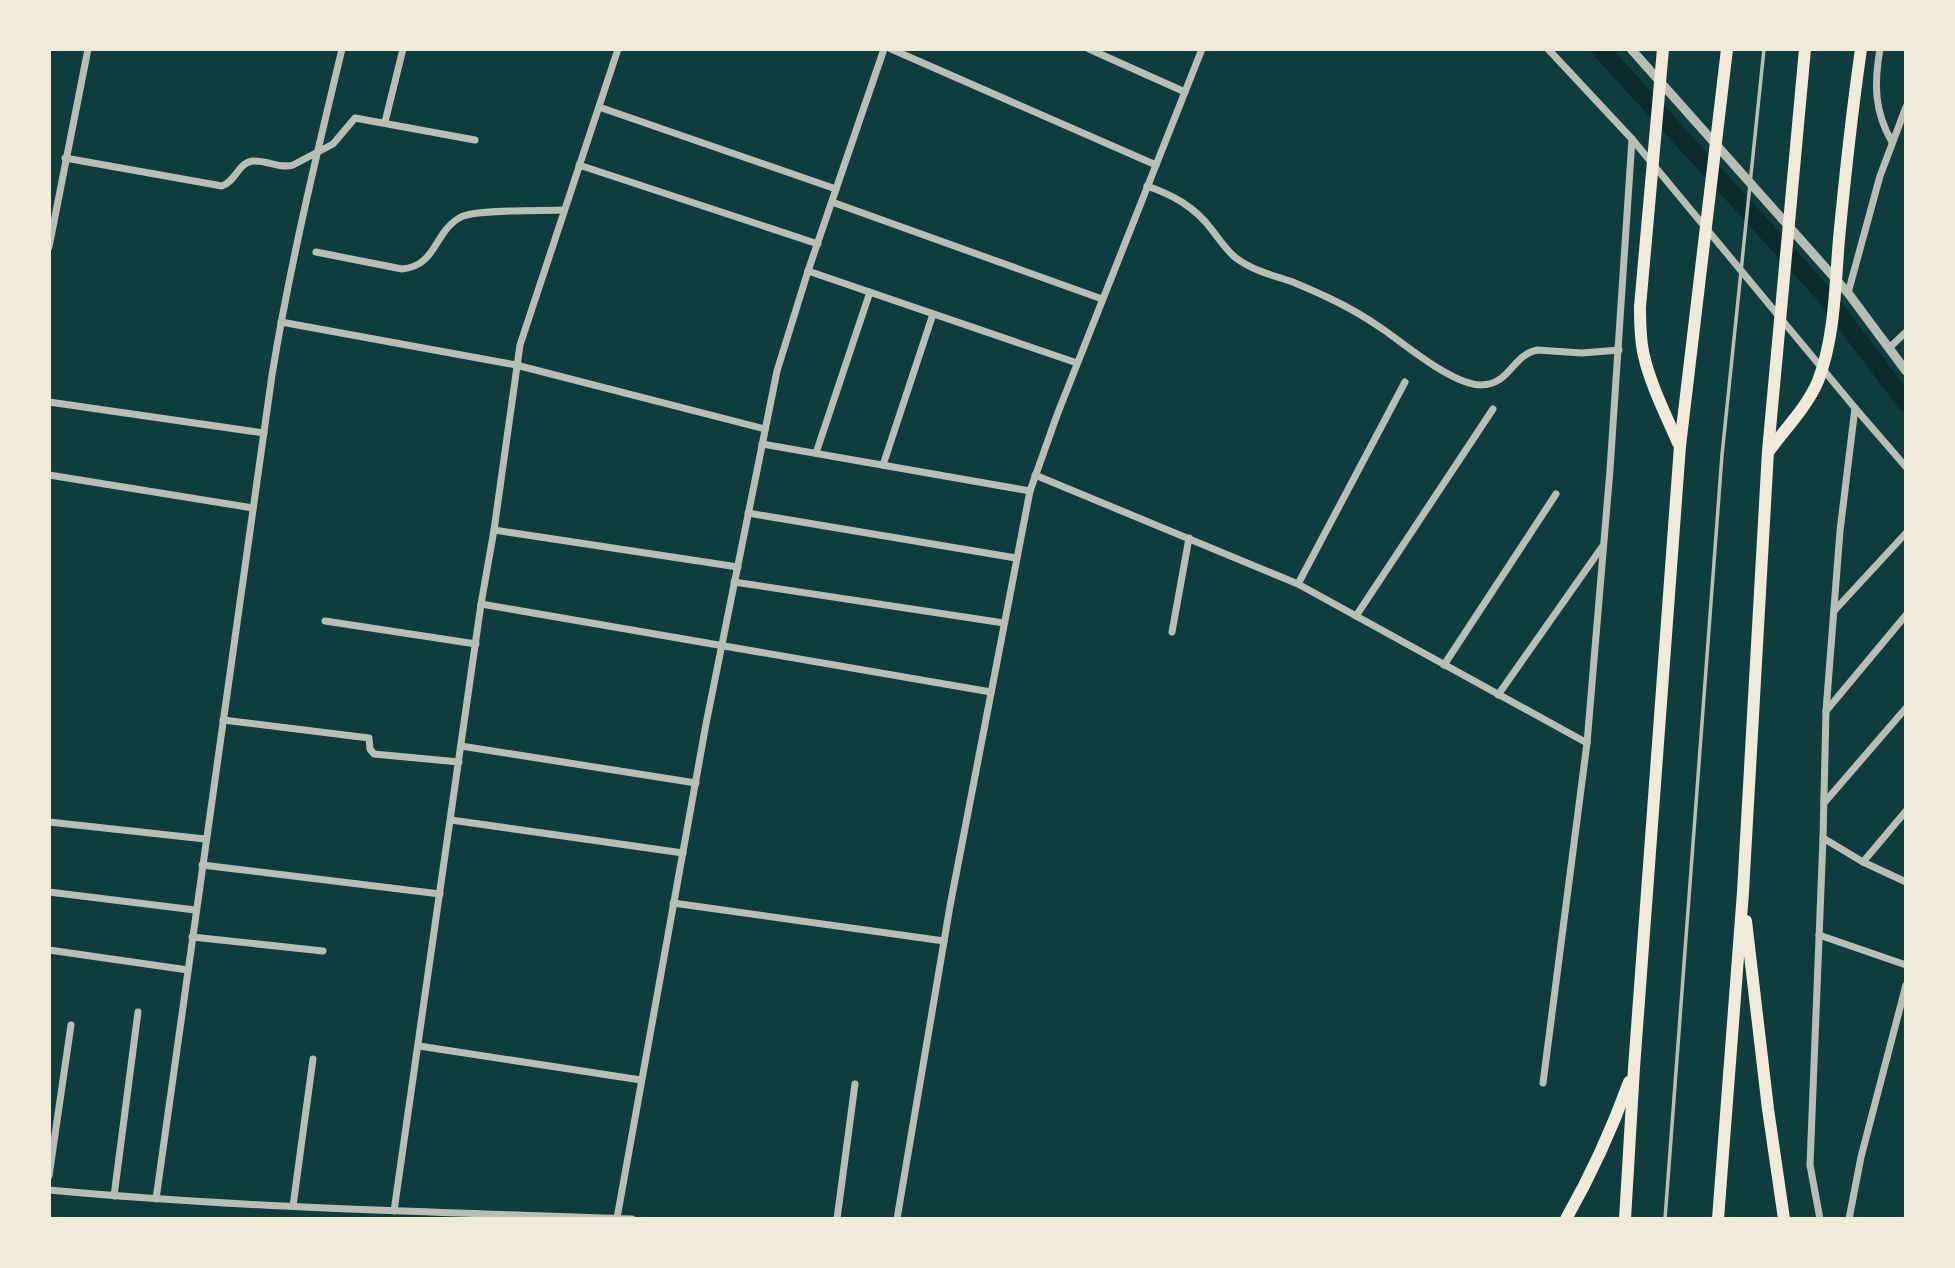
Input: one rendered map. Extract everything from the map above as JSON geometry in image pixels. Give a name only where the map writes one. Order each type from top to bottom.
[{"type":"highway","points":[[1663,49],[1640,307],[1640,334],[1651,379],[1679,446]]},
{"type":"highway","points":[[1625,1219],[1679,446],[1727,49]]},
{"type":"highway","points":[[1718,1219],[1743,892],[1769,451],[1805,49]]},
{"type":"highway","points":[[1769,451],[1807,401],[1817,383],[1826,355],[1861,49]]},
{"type":"highway","points":[[1743,892],[1768,1109],[1784,1219]]},
{"type":"highway","points":[[1566,1219],[1610,1130],[1634,1068]]},
{"type":"street","points":[[49,247],[88,49]]},
{"type":"street","points":[[156,1199],[205,839],[281,322],[341,49]]},
{"type":"street","points":[[385,122],[403,49]]},
{"type":"street","points":[[394,1211],[516,365],[530,312],[618,49]]},
{"type":"street","points":[[617,1219],[673,903],[777,371],[808,271],[884,49]]},
{"type":"street","points":[[891,49],[1156,165]]},
{"type":"street","points":[[1089,49],[1185,92]]},
{"type":"street","points":[[897,1219],[944,940],[1030,491],[1077,363],[1202,49]]},
{"type":"street","points":[[1548,49],[1632,139],[1906,467]]},
{"type":"street","points":[[1631,49],[1848,293],[1906,371]]},
{"type":"street","points":[[1880,49],[1875,97],[1881,121],[1892,142]]},
{"type":"street","points":[[599,107],[836,189]]},
{"type":"street","points":[[1848,293],[1870,210],[1892,142],[1903,125],[1906,107]]},
{"type":"street","points":[[65,158],[216,187],[228,184],[245,164],[252,161],[288,167],[293,165],[339,139],[355,118],[475,140]]},
{"type":"street","points":[[1543,1083],[1587,743],[1619,350],[1632,139]]},
{"type":"street","points":[[579,165],[818,244]]},
{"type":"street","points":[[1147,187],[1166,192],[1184,202],[1199,215],[1227,250],[1247,265],[1314,291],[1350,309],[1429,362],[1470,384],[1499,381],[1507,376],[1524,355],[1537,350],[1582,353],[1619,350]]},
{"type":"street","points":[[832,202],[1102,299]]},
{"type":"street","points":[[316,252],[402,269],[412,268],[429,256],[452,223],[466,214],[564,210]]},
{"type":"street","points":[[808,271],[1077,363]]},
{"type":"street","points":[[816,453],[870,292]]},
{"type":"street","points":[[883,465],[933,314]]},
{"type":"street","points":[[281,322],[516,365],[765,429]]},
{"type":"street","points":[[1889,348],[1906,332]]},
{"type":"street","points":[[1298,584],[1405,382]]},
{"type":"street","points":[[49,402],[264,433]]},
{"type":"street","points":[[1820,1219],[1810,1165],[1826,711],[1840,531],[1855,408]]},
{"type":"street","points":[[1356,616],[1493,409]]},
{"type":"street","points":[[762,444],[1030,491]]},
{"type":"street","points":[[49,475],[253,508]]},
{"type":"street","points":[[1035,475],[1298,584],[1587,743]]},
{"type":"street","points":[[1444,665],[1556,494]]},
{"type":"street","points":[[748,513],[1016,558]]},
{"type":"street","points":[[494,530],[737,567]]},
{"type":"street","points":[[1834,611],[1906,533]]},
{"type":"street","points":[[1172,632],[1189,538]]},
{"type":"street","points":[[1498,695],[1604,544]]},
{"type":"street","points":[[734,582],[1004,624]]},
{"type":"street","points":[[481,604],[990,692]]},
{"type":"street","points":[[1826,711],[1906,615]]},
{"type":"street","points":[[325,621],[476,644]]},
{"type":"street","points":[[1824,804],[1906,708]]},
{"type":"street","points":[[223,720],[369,738],[370,749],[374,754],[459,762]]},
{"type":"street","points":[[461,746],[696,783]]},
{"type":"street","points":[[1863,862],[1906,811]]},
{"type":"street","points":[[451,820],[683,853]]},
{"type":"street","points":[[49,822],[205,839]]},
{"type":"street","points":[[1823,838],[1863,862],[1906,882]]},
{"type":"street","points":[[202,865],[440,894]]},
{"type":"street","points":[[49,892],[195,910]]},
{"type":"street","points":[[673,903],[944,940]]},
{"type":"street","points":[[1819,935],[1906,965]]},
{"type":"street","points":[[192,937],[323,951]]},
{"type":"street","points":[[49,950],[188,970]]},
{"type":"street","points":[[1849,1219],[1861,1157],[1906,985]]},
{"type":"street","points":[[114,1196],[138,1012]]},
{"type":"street","points":[[49,1176],[71,1025]]},
{"type":"street","points":[[419,1046],[641,1080]]},
{"type":"street","points":[[293,1206],[313,1059]]},
{"type":"street","points":[[837,1219],[855,1084]]},
{"type":"street","points":[[49,1190],[293,1206],[632,1219]]},
{"type":"lane","points":[[1665,1219],[1722,455],[1764,49]]},
{"type":"waterway","points":[[1600,49],[1823,293],[1906,403]]}]
